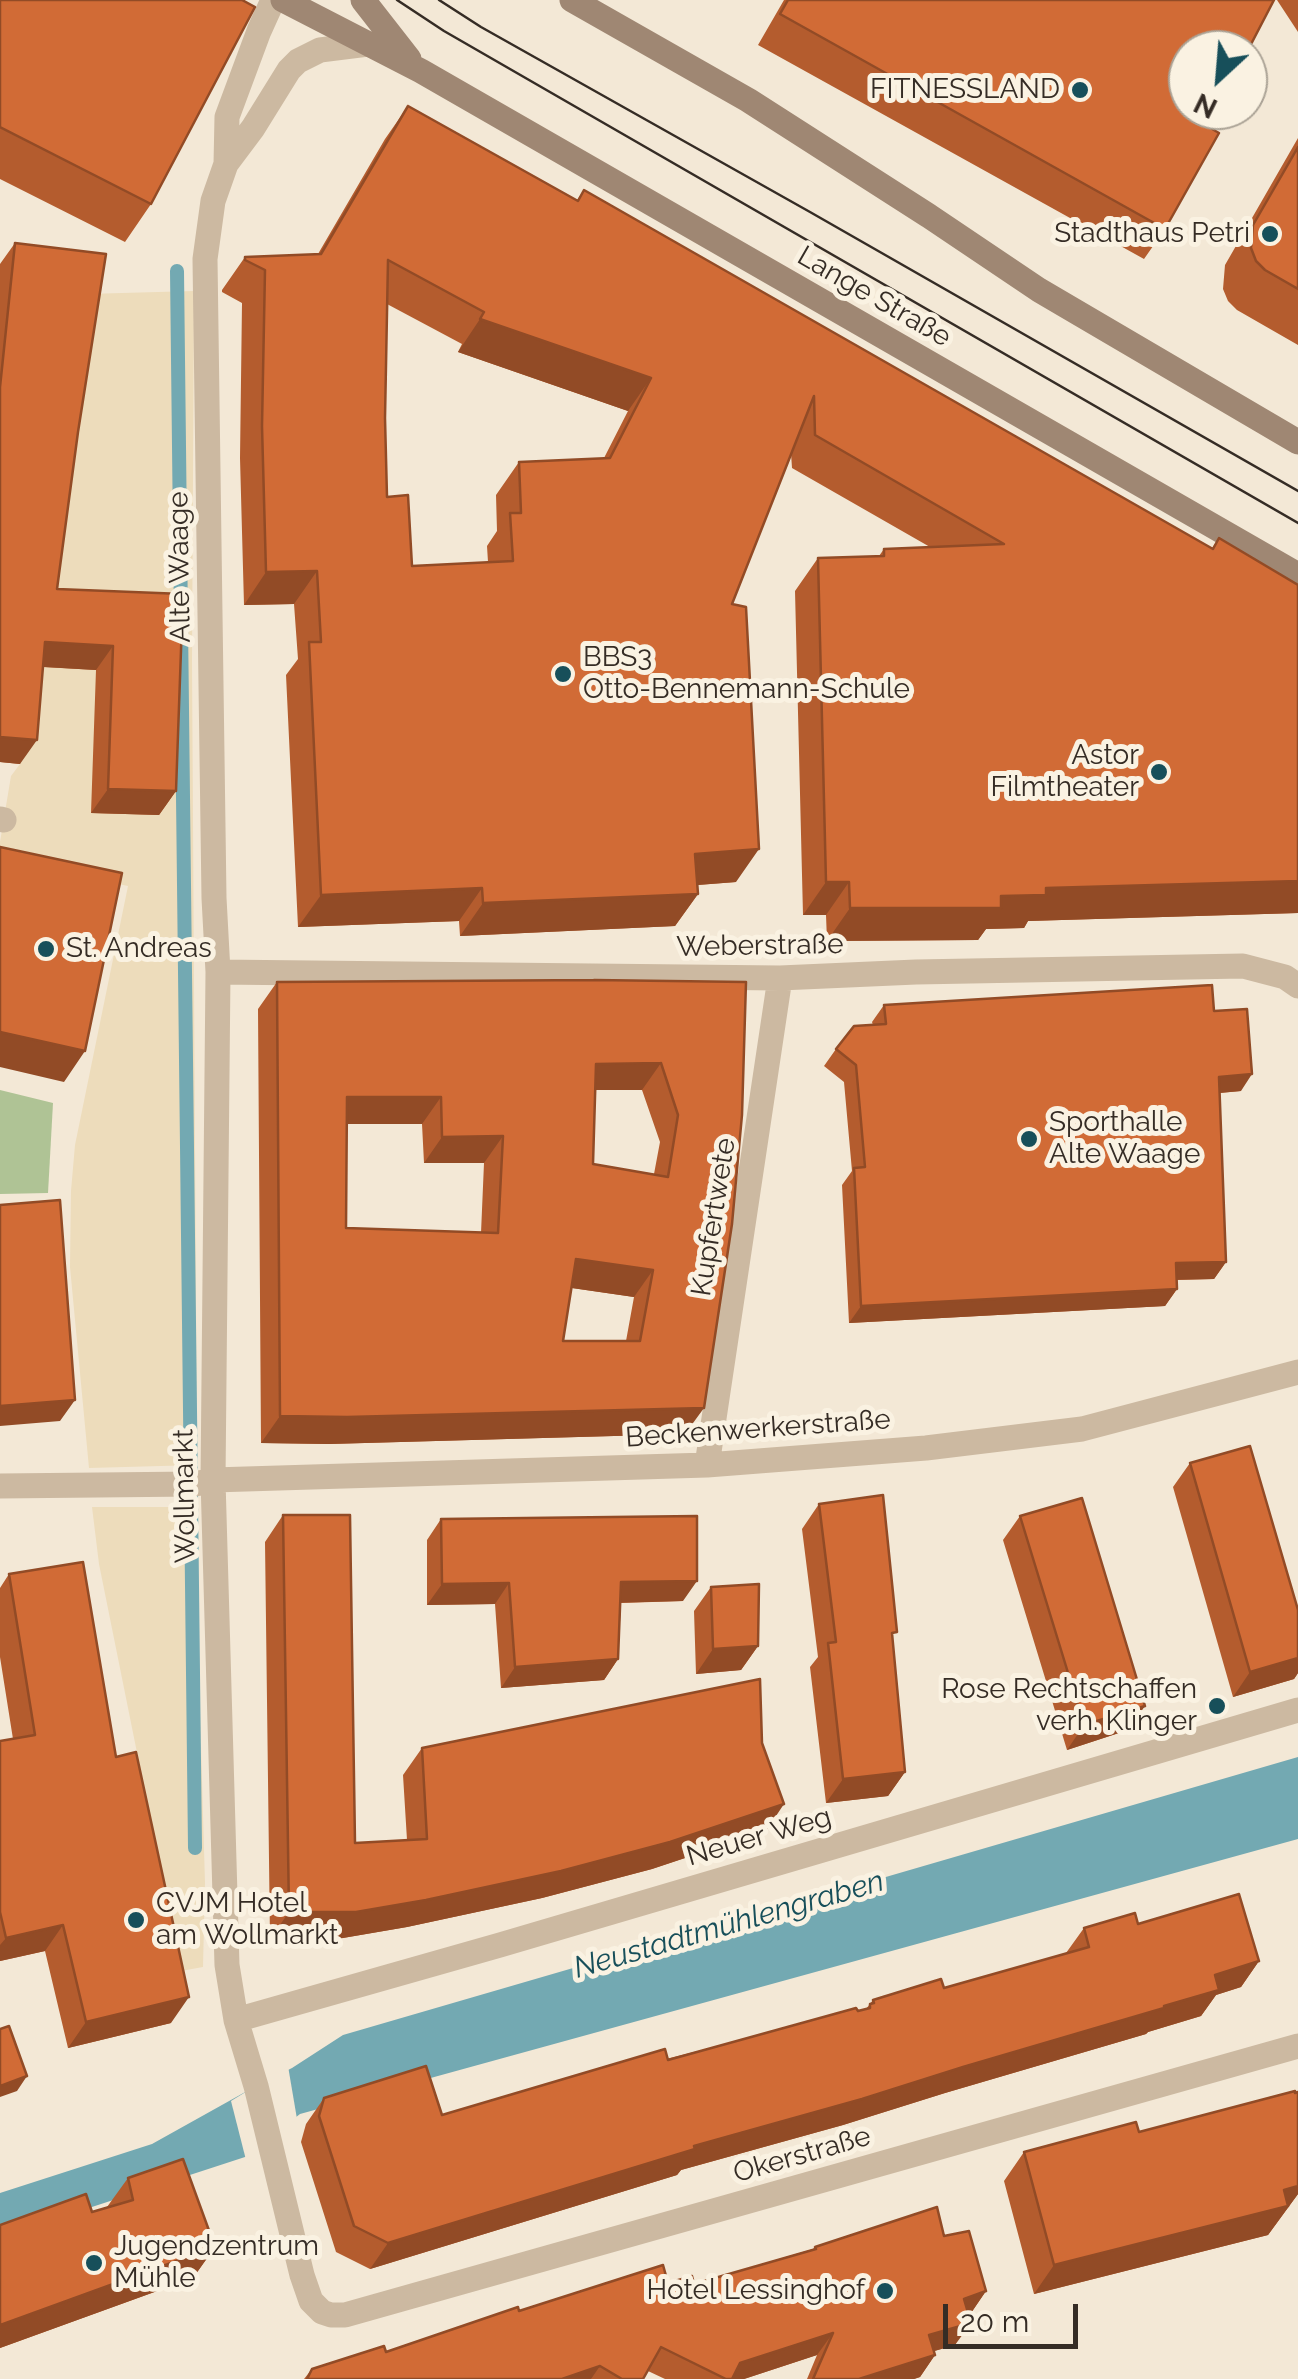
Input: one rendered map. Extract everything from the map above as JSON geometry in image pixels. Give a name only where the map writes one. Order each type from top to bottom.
[{"type":"main road","name":"Lange Straße","points":[[284,0],[420,71],[1298,575]]},
{"type":"main road","name":"Lange Straße","points":[[363,0],[420,71]]},
{"type":"main road","points":[[572,0],[748,100],[1038,290],[1298,442]]},
{"type":"street","name":"Alte Waage","points":[[226,164],[226,117],[273,0]]},
{"type":"street","name":"Alte Waage","points":[[218,972],[206,259],[213,201],[226,164],[298,61],[320,50],[368,44]]},
{"type":"street","name":"Weberstraße","points":[[218,972],[780,978],[1243,966],[1285,978],[1298,986]]},
{"type":"street","name":"Wollmarkt","points":[[218,972],[198,1483],[227,1965],[236,2020],[305,2286],[314,2306],[322,2312]]},
{"type":"street","name":"Kupfertwete","points":[[707,1465],[780,978]]},
{"type":"street","name":"Beckenwerkerstraße","points":[[0,1486],[707,1465],[976,1444],[1082,1429],[1298,1372]]},
{"type":"street","name":"Neuer Weg","points":[[236,2020],[1298,1710]]},
{"type":"street","name":"Okerstraße","points":[[322,2312],[346,2315],[1298,2046]]},
{"type":"green space","points":[[0,1090],[53,1103],[48,1193],[0,1194]]},
{"type":"shaded area","points":[[194,291],[197,1465],[89,1468],[70,1267],[71,1191],[75,1145],[128,886],[0,859],[0,842],[11,776],[20,764],[86,294]]},
{"type":"shaded area","points":[[92,1507],[194,1507],[205,1883],[203,1967],[181,1971],[99,1564]]},
{"type":"water","name":"Neustadtmühlengraben","points":[[1298,1757],[1298,1839],[300,2114],[245,2157],[0,2237],[0,2193],[152,2144],[292,2068],[343,2035]]},
{"type":"pier","points":[[288,2066],[297,2119],[246,2160],[231,2101]]},
{"type":"building","points":[[0,0],[242,0],[255,7],[151,204],[0,127]]},
{"type":"building","points":[[788,0],[1274,0],[1258,30],[1168,30],[1168,130],[1219,133],[1165,229],[780,14]]},
{"type":"building","points":[[408,106],[578,201],[584,190],[1213,549],[1219,538],[1298,585],[1298,881],[1046,888],[1046,895],[1001,896],[1001,908],[850,908],[849,882],[826,882],[818,558],[884,556],[884,549],[1004,544],[815,435],[814,396],[732,604],[746,607],[759,849],[695,854],[698,894],[483,903],[482,888],[321,895],[309,642],[321,642],[317,571],[266,572],[262,426],[265,270],[245,257],[321,254]],"holes":[[[388,260],[484,312],[480,319],[651,378],[610,458],[519,462],[521,513],[510,513],[513,561],[412,566],[408,495],[387,497]]]},
{"type":"building","points":[[1298,147],[1298,289],[1265,270],[1251,248],[1253,225]]},
{"type":"building","points":[[15,243],[106,254],[57,589],[183,594],[176,791],[108,789],[113,646],[45,642],[37,740],[0,737],[0,387]]},
{"type":"building","name":"St. Andreas","points":[[0,847],[122,873],[85,1051],[0,1032]]},
{"type":"building","points":[[277,982],[746,982],[742,1115],[732,1224],[704,1408],[280,1416]],"holes":[[[661,1063],[678,1115],[668,1177],[593,1164],[596,1064]],[[347,1097],[441,1097],[442,1137],[503,1136],[498,1233],[346,1228]],[[576,1259],[653,1270],[640,1341],[563,1341]]]},
{"type":"building","name":"Sporthalle Alte Waage","points":[[1212,985],[1214,1011],[1247,1009],[1252,1074],[1219,1077],[1226,1262],[1176,1263],[1177,1289],[861,1306],[854,1168],[865,1167],[856,1065],[836,1049],[854,1026],[886,1024],[884,1005]]},
{"type":"building","points":[[60,1200],[75,1400],[0,1406],[0,1205]]},
{"type":"building","points":[[1250,1446],[1298,1610],[1298,1658],[1250,1672],[1190,1463]]},
{"type":"building","points":[[883,1495],[897,1632],[892,1633],[905,1772],[843,1779],[828,1643],[836,1642],[819,1504]]},
{"type":"building","points":[[1082,1498],[1145,1706],[1084,1725],[1020,1516]]},
{"type":"building","points":[[283,1515],[350,1515],[355,1843],[427,1839],[422,1748],[760,1679],[762,1743],[784,1804],[670,1842],[561,1871],[356,1912],[289,1912]]},
{"type":"building","points":[[697,1516],[697,1581],[621,1582],[618,1659],[515,1667],[509,1583],[442,1584],[441,1519]]},
{"type":"building","points":[[83,1562],[116,1757],[136,1752],[189,1997],[86,2022],[63,1925],[6,1938],[0,1912],[0,1741],[35,1735],[9,1574]]},
{"type":"building","points":[[759,1584],[758,1646],[713,1649],[711,1587]]},
{"type":"building","points":[[1239,1894],[1259,1961],[1215,1975],[1219,1990],[694,2146],[695,2149],[388,2243],[354,2226],[319,2116],[324,2098],[426,2066],[442,2115],[665,2049],[668,2060],[856,2008],[870,2008],[873,2000],[941,1979],[944,1988],[1089,1947],[1084,1928],[1135,1913],[1138,1924]]},
{"type":"building","points":[[9,2026],[27,2076],[0,2086],[0,2029]]},
{"type":"building","points":[[1295,2091],[1298,2186],[1284,2190],[1288,2206],[1054,2265],[1024,2152],[1136,2122],[1139,2132]]},
{"type":"building","name":"Jugendzentrum Mühle","points":[[183,2159],[215,2247],[0,2325],[0,2225],[86,2194],[92,2212],[133,2200],[128,2178]]},
{"type":"building","points":[[937,2207],[944,2236],[969,2231],[986,2291],[964,2299],[971,2323],[929,2335],[935,2355],[859,2379],[813,2379],[833,2333],[740,2363],[732,2379],[661,2347],[643,2379],[622,2379],[600,2366],[562,2379],[307,2379],[312,2369],[384,2346],[386,2352],[518,2307],[519,2311],[663,2265],[668,2283],[692,2276],[694,2284],[816,2249]]},
{"type":"waterway","points":[[177,271],[195,1848]]},
{"type":"tram line","points":[[397,0],[444,31],[1298,523]]},
{"type":"tram line","points":[[439,0],[1298,491]]},
{"type":"place","name":"FITNESSLAND","points":[[1080,90]]},
{"type":"place","name":"Stadthaus Petri","points":[[1270,234]]},
{"type":"place","name":"BBS3 Otto-Bennemann-Schule","points":[[563,674]]},
{"type":"place","name":"Astor Filmtheater","points":[[1159,772]]},
{"type":"place","name":"St. Andreas","points":[[46,949]]},
{"type":"place","name":"Sporthalle Alte Waage","points":[[1029,1139]]},
{"type":"place","name":"Rose Rechtschaffen verh. Klinger","points":[[1217,1706]]},
{"type":"place","name":"CVJM Hotel am Wollmarkt","points":[[136,1920]]},
{"type":"place","name":"Jugendzentrum Mühle","points":[[94,2263]]},
{"type":"place","name":"Hotel Lessinghof","points":[[885,2291]]}]
